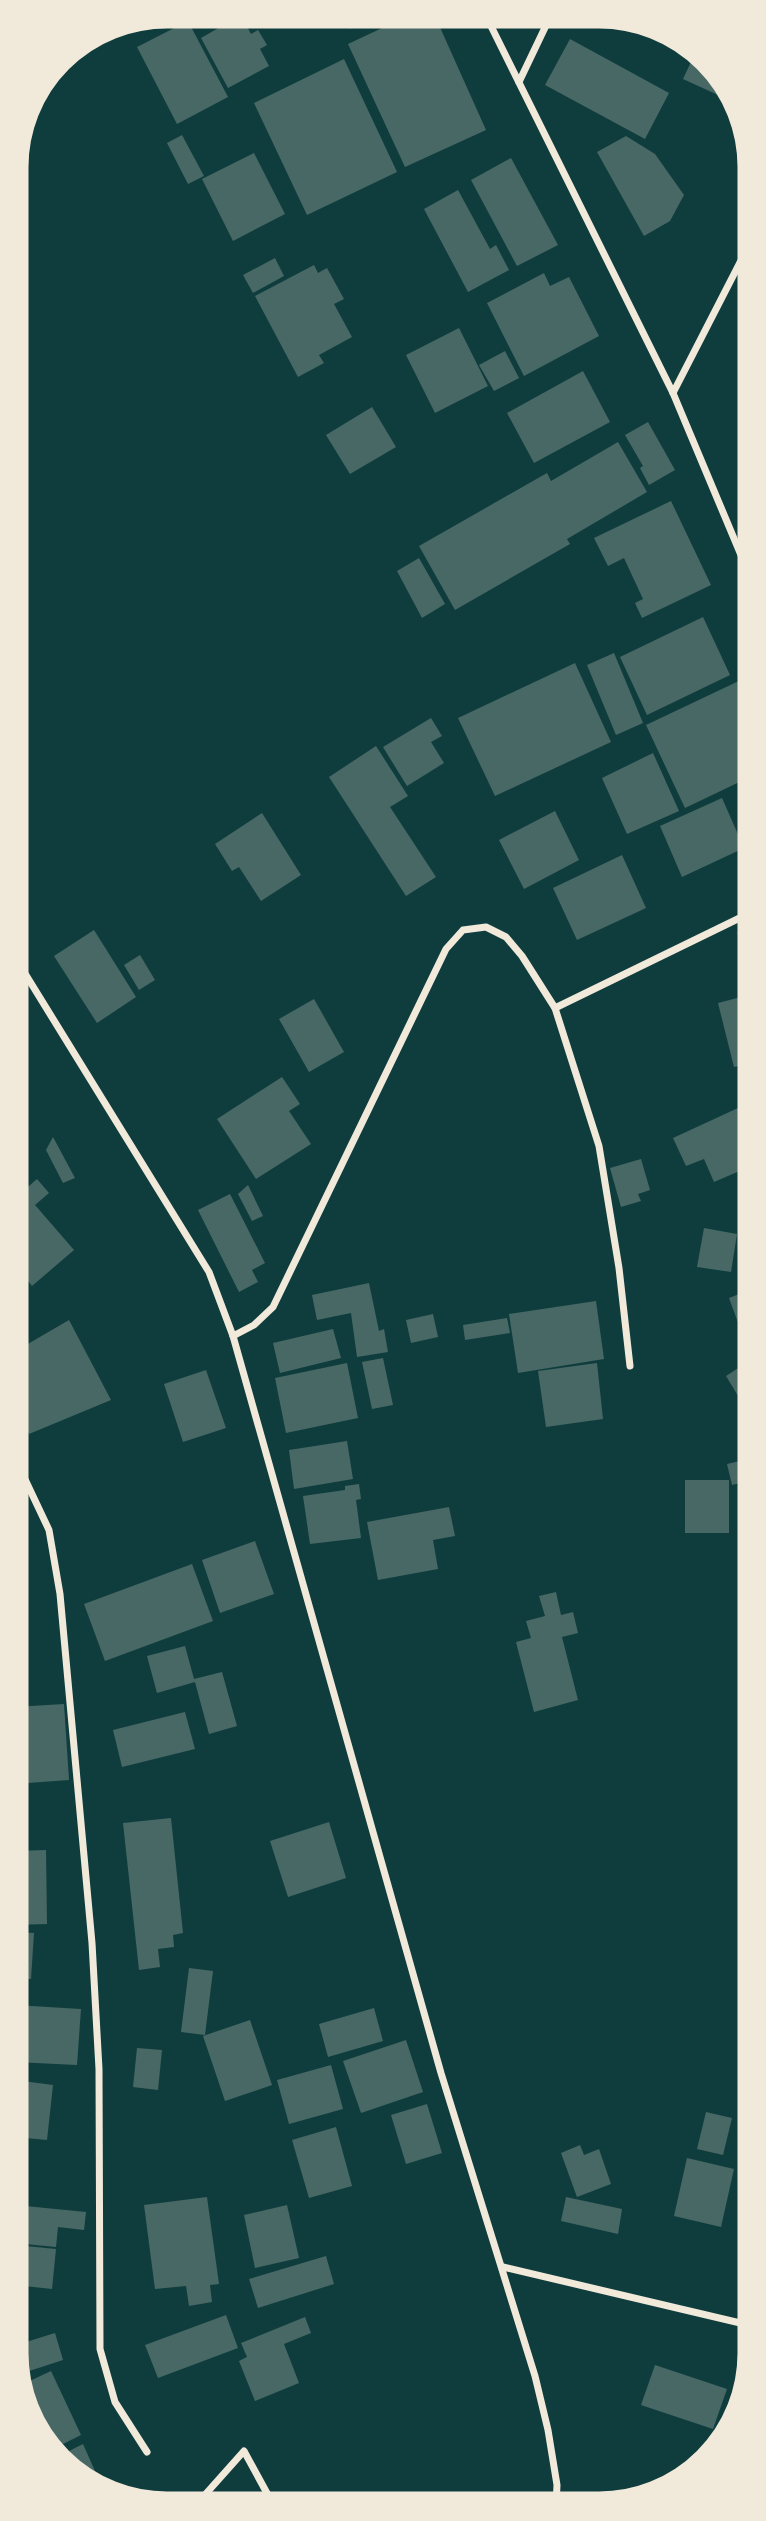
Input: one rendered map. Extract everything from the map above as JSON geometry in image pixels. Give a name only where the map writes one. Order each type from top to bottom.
[{"type":"street","points":[[490,24],[673,393],[742,557]]},
{"type":"street","points":[[519,82],[547,24]]},
{"type":"street","points":[[673,393],[742,258]]},
{"type":"street","points":[[555,1008],[742,917]]},
{"type":"street","points":[[233,1336],[254,1325],[273,1307],[446,949],[463,930],[486,928],[506,937],[522,956],[555,1008],[599,1146],[619,1268],[631,1366]]},
{"type":"street","points":[[25,973],[209,1272],[233,1336],[441,2073],[503,2267],[548,2430],[556,2496]]},
{"type":"street","points":[[24,1478],[49,1530],[60,1594],[92,1942],[99,2069],[100,2349],[115,2402],[147,2452]]},
{"type":"street","points":[[503,2267],[741,2323]]},
{"type":"street","points":[[204,2496],[244,2451],[269,2496]]},
{"type":"building","points":[[390,24],[439,24],[486,130],[405,167],[348,44]]},
{"type":"building","points":[[180,25],[190,25],[228,97],[177,124],[137,47]]},
{"type":"building","points":[[224,25],[246,25],[251,34],[258,30],[267,45],[260,49],[269,66],[228,88],[201,38]]},
{"type":"building","points":[[570,39],[669,93],[645,139],[545,85]]},
{"type":"building","points":[[344,59],[397,172],[307,215],[254,103]]},
{"type":"building","points":[[692,60],[712,81],[723,97],[683,79]]},
{"type":"building","points":[[182,135],[204,176],[188,184],[167,143]]},
{"type":"building","points":[[626,136],[655,154],[684,195],[670,221],[644,236],[597,152]]},
{"type":"building","points":[[254,153],[285,214],[233,241],[202,179]]},
{"type":"building","points":[[511,158],[558,245],[517,266],[471,180]]},
{"type":"building","points":[[458,190],[490,249],[496,245],[509,270],[468,292],[424,209]]},
{"type":"building","points":[[275,258],[284,276],[253,293],[243,275]]},
{"type":"building","points":[[314,265],[318,273],[327,268],[344,299],[334,304],[352,337],[319,355],[324,363],[298,377],[255,296]]},
{"type":"building","points":[[544,273],[550,286],[569,277],[599,336],[524,376],[487,303]]},
{"type":"building","points":[[459,328],[488,386],[435,413],[406,355]]},
{"type":"building","points":[[505,351],[519,378],[494,391],[479,365]]},
{"type":"building","points":[[583,371],[610,422],[534,463],[507,413]]},
{"type":"building","points":[[372,407],[396,447],[350,474],[326,435]]},
{"type":"building","points":[[648,422],[675,470],[649,485],[640,468],[643,466],[625,435]]},
{"type":"building","points":[[618,442],[647,492],[567,539],[570,544],[455,610],[419,546],[547,473],[551,481]]},
{"type":"building","points":[[671,501],[711,585],[642,618],[635,603],[643,599],[624,558],[608,566],[594,538]]},
{"type":"building","points":[[419,558],[445,604],[422,618],[397,571]]},
{"type":"building","points":[[703,617],[730,675],[647,715],[620,657]]},
{"type":"building","points":[[614,653],[643,723],[616,735],[587,665]]},
{"type":"building","points":[[575,663],[611,742],[495,796],[458,718]]},
{"type":"building","points":[[742,680],[742,781],[685,808],[646,725]]},
{"type":"building","points":[[431,718],[442,736],[431,742],[444,763],[407,786],[383,747]]},
{"type":"building","points":[[376,746],[408,796],[390,807],[436,877],[406,896],[329,777]]},
{"type":"building","points":[[653,753],[679,811],[627,834],[602,778]]},
{"type":"building","points":[[722,798],[742,843],[742,849],[682,877],[660,826]]},
{"type":"building","points":[[555,811],[579,860],[524,889],[499,840]]},
{"type":"building","points":[[262,813],[301,875],[261,901],[239,867],[232,871],[215,844]]},
{"type":"building","points":[[622,855],[646,908],[577,940],[553,888]]},
{"type":"building","points":[[94,930],[136,997],[97,1023],[54,956]]},
{"type":"building","points":[[742,931],[742,947],[737,932]]},
{"type":"building","points":[[140,955],[155,980],[139,990],[124,965]]},
{"type":"building","points":[[741,997],[742,1065],[734,1067],[718,1003]]},
{"type":"building","points":[[314,999],[344,1052],[309,1072],[279,1019]]},
{"type":"building","points":[[282,1077],[300,1104],[289,1111],[311,1144],[256,1179],[217,1119]]},
{"type":"building","points":[[738,1108],[742,1116],[742,1170],[714,1182],[704,1159],[686,1166],[673,1138]]},
{"type":"building","points":[[53,1137],[75,1178],[63,1183],[46,1150]]},
{"type":"building","points":[[641,1159],[650,1190],[638,1194],[641,1201],[621,1207],[610,1168]]},
{"type":"building","points":[[37,1179],[49,1193],[35,1205],[74,1250],[32,1286],[24,1276],[25,1190]]},
{"type":"building","points":[[248,1185],[263,1216],[252,1221],[238,1194]]},
{"type":"building","points":[[230,1194],[265,1263],[252,1270],[258,1282],[239,1292],[198,1210]]},
{"type":"building","points":[[704,1228],[737,1234],[731,1272],[697,1267]]},
{"type":"building","points":[[369,1283],[379,1331],[384,1329],[388,1352],[357,1357],[351,1313],[317,1320],[312,1295]]},
{"type":"building","points":[[741,1293],[741,1332],[729,1298]]},
{"type":"building","points":[[596,1301],[604,1359],[518,1373],[509,1314]]},
{"type":"building","points":[[433,1314],[438,1337],[411,1343],[406,1320]]},
{"type":"building","points":[[507,1318],[510,1333],[465,1340],[463,1325]]},
{"type":"building","points":[[69,1320],[111,1400],[29,1434],[24,1426],[24,1346]]},
{"type":"building","points":[[333,1329],[341,1358],[280,1373],[273,1343]]},
{"type":"building","points":[[383,1358],[393,1405],[372,1409],[362,1362]]},
{"type":"building","points":[[347,1363],[358,1418],[286,1433],[275,1378]]},
{"type":"building","points":[[597,1363],[603,1419],[546,1427],[538,1371]]},
{"type":"building","points":[[741,1366],[741,1402],[726,1376]]},
{"type":"building","points":[[206,1370],[226,1428],[183,1442],[164,1384]]},
{"type":"building","points":[[347,1441],[353,1479],[294,1489],[289,1450]]},
{"type":"building","points":[[741,1461],[741,1483],[732,1485],[727,1464]]},
{"type":"building","points":[[685,1480],[729,1480],[729,1533],[685,1533]]},
{"type":"building","points":[[359,1484],[361,1499],[356,1500],[361,1538],[310,1544],[303,1496],[345,1490],[345,1486]]},
{"type":"building","points":[[449,1507],[455,1536],[433,1540],[438,1569],[378,1580],[367,1522]]},
{"type":"building","points":[[255,1541],[274,1594],[220,1613],[202,1560]]},
{"type":"building","points":[[192,1564],[213,1621],[105,1661],[84,1604]]},
{"type":"building","points":[[556,1592],[561,1615],[573,1612],[578,1633],[562,1637],[578,1700],[534,1712],[516,1642],[531,1638],[526,1621],[545,1616],[539,1596]]},
{"type":"building","points":[[185,1646],[194,1679],[222,1672],[237,1726],[209,1734],[195,1682],[157,1693],[147,1656]]},
{"type":"building","points":[[64,1704],[69,1780],[24,1783],[24,1706]]},
{"type":"building","points":[[185,1712],[195,1749],[122,1767],[113,1730]]},
{"type":"building","points":[[171,1818],[183,1933],[173,1935],[174,1947],[158,1949],[160,1967],[139,1970],[123,1823]]},
{"type":"building","points":[[329,1822],[346,1878],[288,1897],[270,1841]]},
{"type":"building","points":[[46,1850],[47,1924],[24,1925],[24,1851]]},
{"type":"building","points":[[24,1932],[34,1933],[31,1979],[24,1979]]},
{"type":"building","points":[[189,1968],[213,1971],[205,2035],[181,2032]]},
{"type":"building","points":[[24,2006],[81,2009],[77,2065],[24,2062]]},
{"type":"building","points":[[374,2008],[383,2041],[328,2057],[319,2024]]},
{"type":"building","points":[[250,2020],[272,2085],[225,2101],[203,2036]]},
{"type":"building","points":[[406,2040],[423,2092],[361,2113],[343,2061]]},
{"type":"building","points":[[137,2048],[162,2050],[158,2090],[133,2087]]},
{"type":"building","points":[[331,2065],[343,2109],[289,2124],[277,2080]]},
{"type":"building","points":[[24,2081],[53,2085],[47,2140],[24,2138]]},
{"type":"building","points":[[427,2104],[442,2153],[406,2164],[391,2115]]},
{"type":"building","points":[[706,2112],[732,2118],[723,2155],[697,2149]]},
{"type":"building","points":[[336,2127],[352,2186],[309,2198],[292,2140]]},
{"type":"building","points":[[580,2145],[584,2155],[599,2149],[611,2184],[577,2197],[561,2153]]},
{"type":"building","points":[[687,2158],[734,2169],[721,2227],[674,2216]]},
{"type":"building","points":[[207,2197],[219,2284],[210,2285],[212,2302],[189,2306],[186,2286],[155,2289],[144,2205]]},
{"type":"building","points":[[566,2197],[622,2209],[618,2234],[561,2221]]},
{"type":"building","points":[[287,2205],[299,2258],[255,2268],[244,2215]]},
{"type":"building","points":[[24,2206],[86,2212],[84,2230],[58,2227],[56,2247],[24,2244]]},
{"type":"building","points":[[24,2246],[56,2249],[52,2289],[24,2286]]},
{"type":"building","points":[[326,2256],[334,2284],[258,2308],[249,2279]]},
{"type":"building","points":[[226,2315],[238,2348],[158,2378],[145,2345]]},
{"type":"building","points":[[305,2317],[311,2333],[284,2344],[299,2383],[255,2401],[239,2361],[247,2357],[241,2343]]},
{"type":"building","points":[[55,2333],[63,2360],[26,2372],[24,2336],[26,2342]]},
{"type":"building","points":[[655,2365],[727,2389],[713,2429],[641,2405]]},
{"type":"building","points":[[51,2371],[81,2435],[59,2446],[39,2417],[27,2382]]},
{"type":"building","points":[[83,2444],[98,2478],[81,2467],[66,2453]]}]
